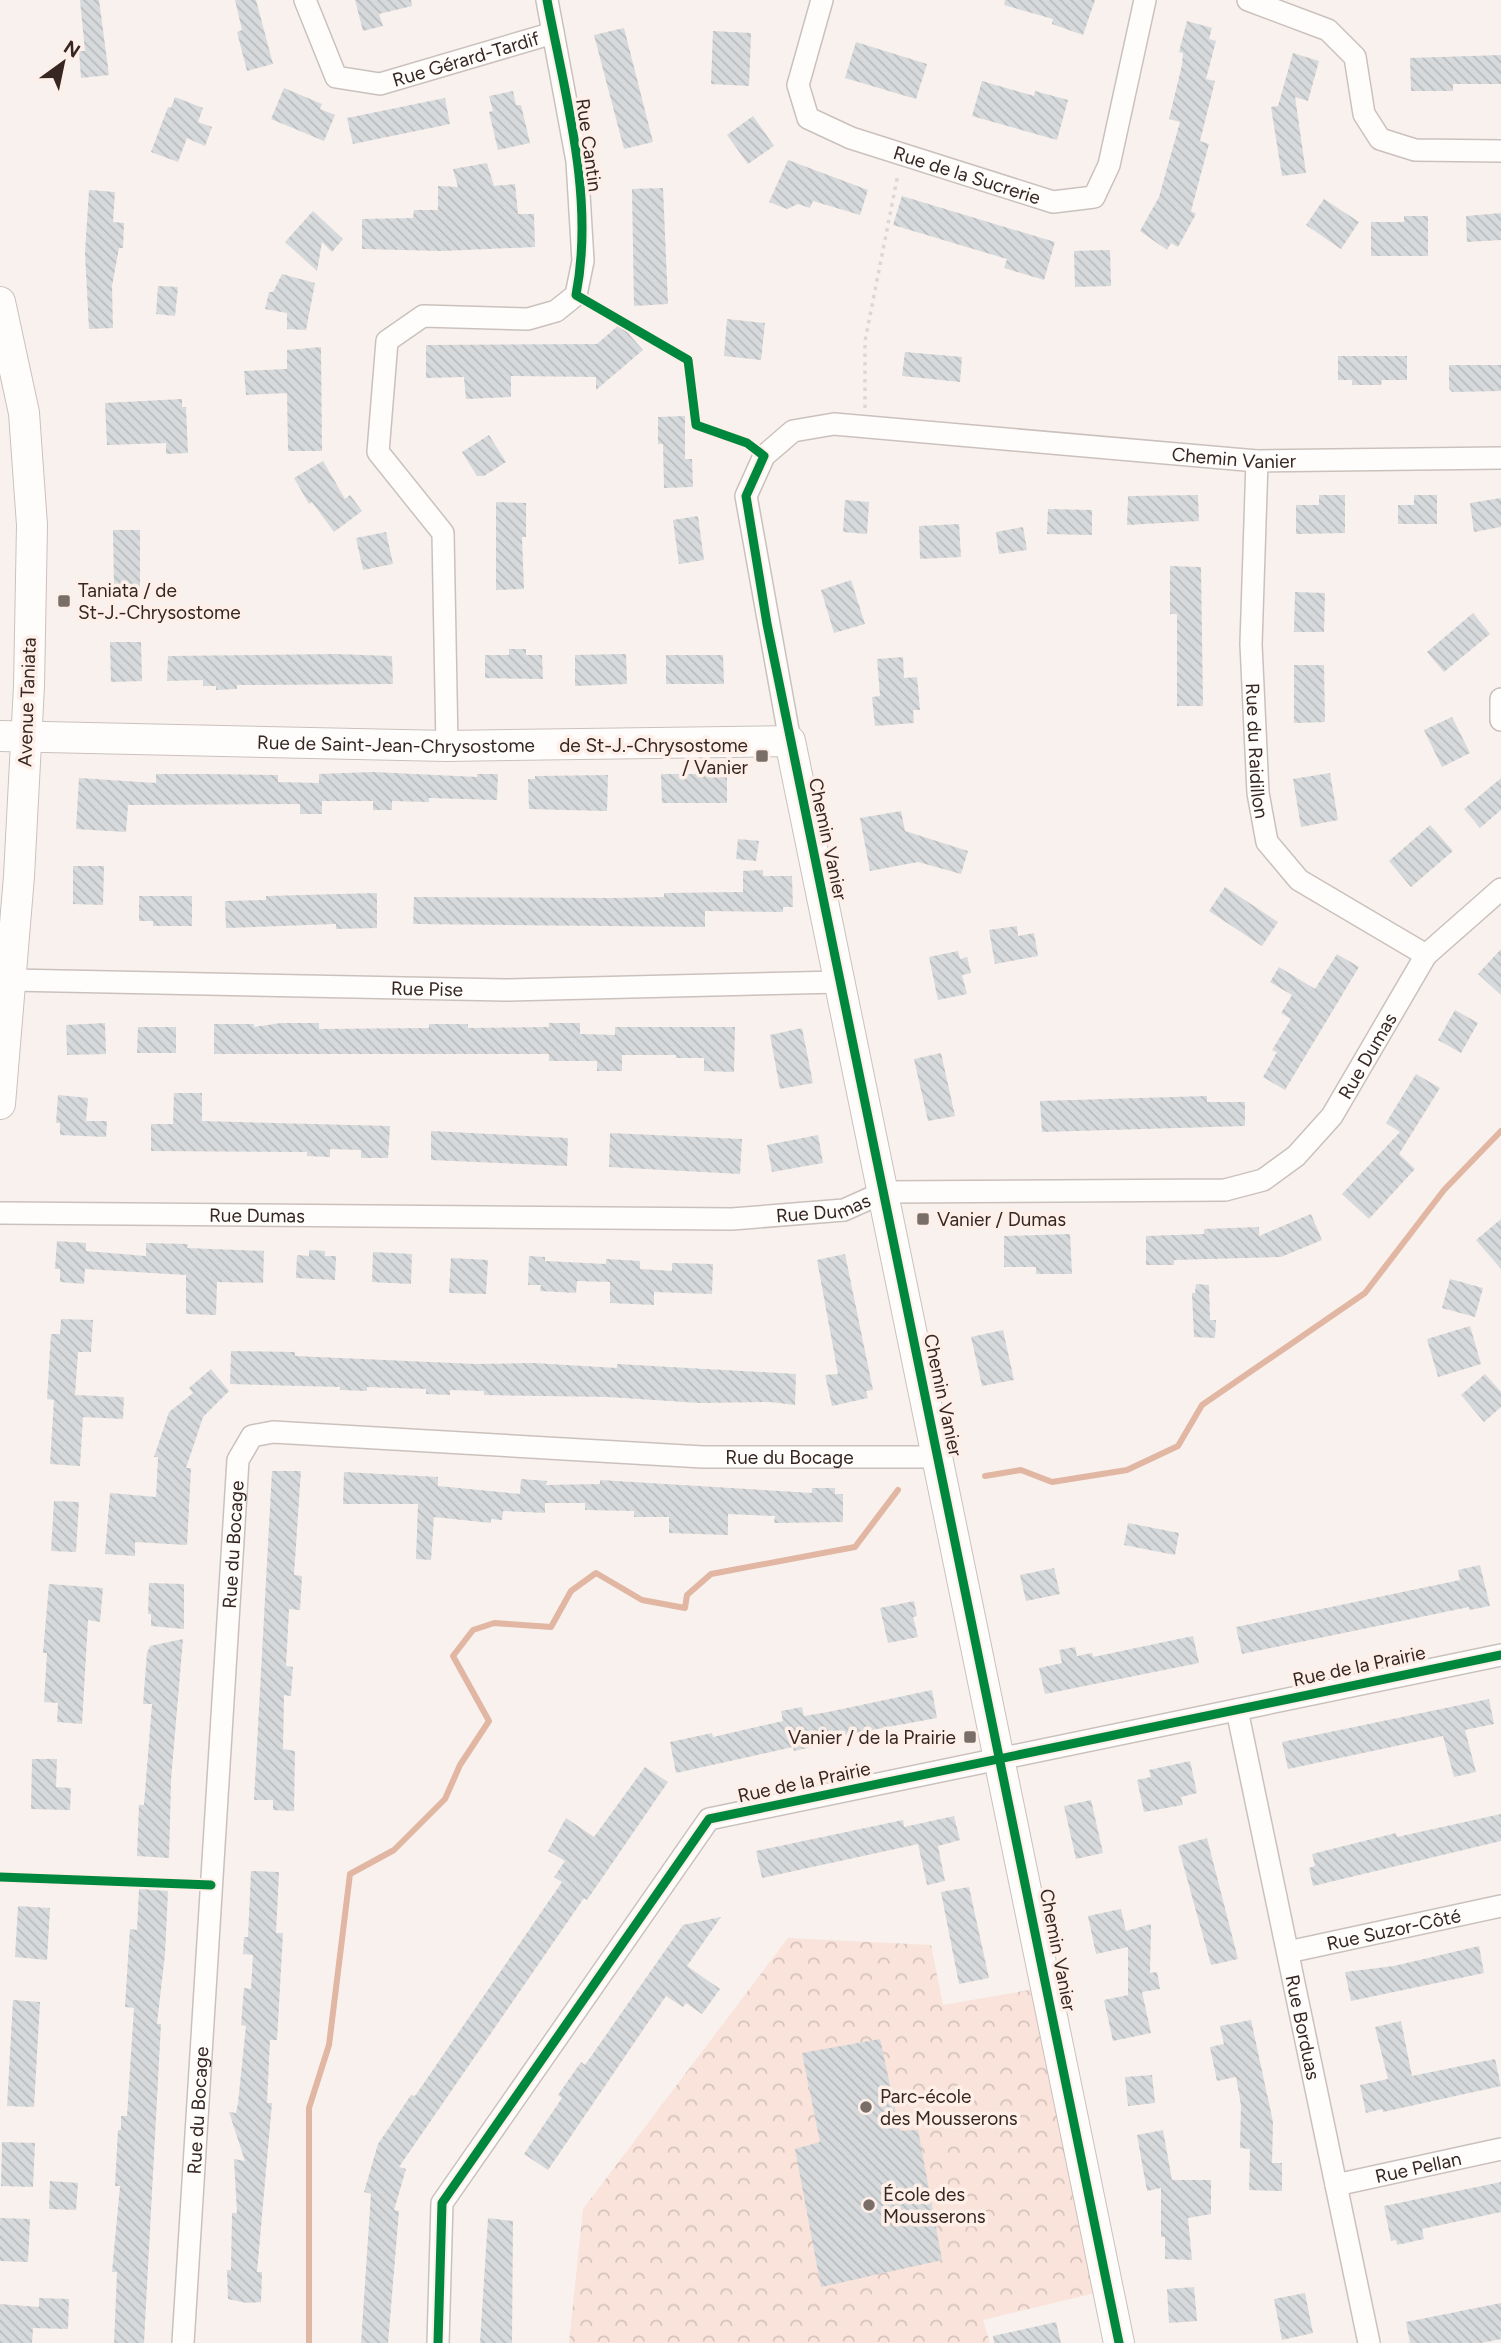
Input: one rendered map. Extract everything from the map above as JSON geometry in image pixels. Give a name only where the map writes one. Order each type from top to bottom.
[{"type":"street","name":"Rue Gérard-Tardif","points":[[305,0],[336,77],[380,84],[553,33]]},
{"type":"street","name":"Rue Cantin","points":[[447,746],[443,533],[378,452],[387,341],[423,316],[528,319],[556,311],[576,295],[583,261],[577,161],[547,0]]},
{"type":"street","name":"Rue de la Sucrerie","points":[[822,0],[798,85],[807,118],[850,138],[1053,202],[1094,197],[1109,165],[1145,0]]},
{"type":"street","points":[[1248,0],[1328,30],[1355,57],[1364,114],[1380,139],[1415,150],[1501,151]]},
{"type":"street","name":"Avenue Taniata","points":[[0,302],[24,413],[32,525],[13,736],[12,980],[0,1104]]},
{"type":"street","name":"Chemin Vanier","points":[[1119,2343],[790,741],[747,496],[764,456],[793,431],[834,424],[1256,461],[1501,458]]},
{"type":"street","name":"Rue du Raidillon","points":[[1256,461],[1251,644],[1258,793],[1267,842],[1299,880],[1426,956]]},
{"type":"street","points":[[1501,699],[1501,720]]},
{"type":"street","name":"Rue de Saint-Jean-Chrysostome","points":[[13,736],[447,746],[790,741]]},
{"type":"street","name":"Rue Dumas","points":[[0,1213],[732,1219],[844,1210],[884,1192],[1225,1190],[1263,1181],[1296,1156],[1332,1116],[1426,956],[1501,889]]},
{"type":"street","name":"Rue Pise","points":[[12,980],[505,990],[840,982]]},
{"type":"street","name":"Rue du Bocage","points":[[183,2343],[238,1460],[252,1436],[273,1432],[703,1457],[938,1457]]},
{"type":"street","name":"Rue de la Prairie","points":[[438,2343],[442,2203],[709,1819],[1501,1655]]},
{"type":"street","name":"Rue Borduas","points":[[1237,1710],[1369,2343]]},
{"type":"street","name":"Rue Suzor-Côté","points":[[1288,1952],[1501,1906]]},
{"type":"street","name":"Rue Pellan","points":[[1336,2185],[1501,2148]]},
{"type":"path","points":[[865,427],[865,341],[902,155]]},
{"type":"green space","name":"Parc-école des Mousserons","points":[[788,1938],[931,1945],[943,2005],[1047,1987],[1108,2290],[983,2320],[990,2343],[569,2343],[583,2209]]},
{"type":"building","points":[[80,0],[99,0],[109,75],[81,78],[79,51],[85,51]]},
{"type":"building","points":[[235,0],[256,0],[273,64],[247,71],[237,32],[242,30]]},
{"type":"building","points":[[355,0],[411,0],[412,6],[379,14],[383,26],[363,31]]},
{"type":"building","points":[[1005,0],[1095,0],[1083,35],[1052,24],[1053,19],[1004,5]]},
{"type":"building","points":[[1187,21],[1212,28],[1209,39],[1216,41],[1206,79],[1215,81],[1200,141],[1209,144],[1191,211],[1196,214],[1178,247],[1171,243],[1167,250],[1140,231],[1159,197],[1180,122],[1169,119],[1182,65],[1183,53],[1179,52]]},
{"type":"building","points":[[624,28],[653,142],[624,149],[594,35]]},
{"type":"building","points":[[713,31],[751,33],[749,86],[711,84]]},
{"type":"building","points":[[856,42],[927,64],[916,99],[845,78]]},
{"type":"building","points":[[1293,53],[1319,61],[1308,101],[1295,97],[1306,173],[1282,176],[1271,107],[1278,106]]},
{"type":"building","points":[[1501,55],[1501,84],[1453,84],[1453,91],[1411,91],[1410,58]]},
{"type":"building","points":[[982,81],[1034,96],[1035,91],[1068,100],[1057,140],[972,116]]},
{"type":"building","points":[[284,88],[322,104],[320,109],[335,115],[324,141],[271,119]]},
{"type":"building","points":[[513,91],[516,105],[521,105],[530,143],[498,150],[489,112],[493,111],[489,96]]},
{"type":"building","points":[[175,97],[203,108],[198,122],[212,127],[205,146],[187,138],[178,162],[151,152],[168,107],[171,108]]},
{"type":"building","points":[[445,98],[450,124],[353,144],[347,118]]},
{"type":"building","points":[[753,116],[774,146],[748,164],[727,135]]},
{"type":"building","points":[[788,160],[868,190],[860,215],[813,201],[810,208],[798,204],[787,209],[769,202]]},
{"type":"building","points":[[487,163],[494,186],[515,184],[518,214],[534,214],[535,247],[442,251],[362,249],[362,219],[413,218],[414,210],[438,210],[438,186],[458,187],[453,169]]},
{"type":"building","points":[[663,188],[668,304],[634,306],[632,189]]},
{"type":"building","points":[[89,190],[115,192],[113,222],[124,223],[123,248],[119,248],[112,286],[113,328],[89,329],[85,253]]},
{"type":"building","points":[[902,196],[1055,242],[1044,280],[1004,268],[1007,259],[893,225]]},
{"type":"building","points":[[1324,199],[1359,222],[1341,249],[1306,225]]},
{"type":"building","points":[[313,211],[343,239],[332,252],[322,242],[317,271],[285,242]]},
{"type":"building","points":[[1501,213],[1501,240],[1467,242],[1466,216]]},
{"type":"building","points":[[1404,216],[1428,216],[1428,256],[1371,256],[1371,222],[1404,222]]},
{"type":"building","points":[[1110,250],[1111,286],[1075,287],[1074,251]]},
{"type":"building","points":[[282,274],[315,283],[306,330],[287,329],[287,313],[265,309],[269,292],[273,292]]},
{"type":"building","points":[[158,286],[178,287],[175,316],[156,314]]},
{"type":"building","points":[[727,319],[765,323],[761,360],[724,356]]},
{"type":"building","points":[[620,324],[643,350],[596,390],[596,377],[511,376],[511,397],[466,399],[464,377],[426,378],[426,345],[597,344]]},
{"type":"building","points":[[321,347],[322,451],[288,451],[287,393],[246,395],[244,371],[287,369],[287,350]]},
{"type":"building","points":[[905,352],[962,357],[960,382],[902,376]]},
{"type":"building","points":[[1338,356],[1407,356],[1407,380],[1382,380],[1381,385],[1352,385],[1352,380],[1338,380]]},
{"type":"building","points":[[1449,365],[1501,365],[1501,391],[1452,392],[1449,388]]},
{"type":"building","points":[[182,399],[182,407],[186,407],[188,453],[166,454],[166,443],[107,445],[105,403]]},
{"type":"building","points":[[685,416],[685,459],[692,459],[693,487],[664,488],[663,444],[658,444],[658,417]]},
{"type":"building","points":[[489,435],[506,462],[484,476],[477,476],[462,452]]},
{"type":"building","points":[[323,461],[345,499],[350,495],[362,511],[334,532],[312,502],[309,504],[294,478]]},
{"type":"building","points":[[1198,495],[1199,521],[1127,525],[1128,496]]},
{"type":"building","points":[[1319,495],[1345,495],[1345,533],[1296,534],[1296,505],[1319,505]]},
{"type":"building","points":[[1414,495],[1437,495],[1437,524],[1398,524],[1398,505],[1414,505]]},
{"type":"building","points":[[1501,498],[1501,527],[1474,532],[1470,503]]},
{"type":"building","points":[[845,500],[869,502],[867,534],[843,532]]},
{"type":"building","points":[[496,502],[526,503],[526,537],[522,537],[524,589],[496,590]]},
{"type":"building","points":[[1048,509],[1092,510],[1092,535],[1047,534]]},
{"type":"building","points":[[698,516],[704,560],[679,564],[673,520]]},
{"type":"building","points":[[959,524],[961,557],[920,559],[919,526]]},
{"type":"building","points":[[1023,527],[1027,550],[999,554],[996,532]]},
{"type":"building","points":[[113,530],[140,530],[140,587],[114,587]]},
{"type":"building","points":[[386,532],[393,564],[363,570],[356,538]]},
{"type":"building","points":[[1170,566],[1201,567],[1203,706],[1177,706],[1177,614],[1170,614]]},
{"type":"building","points":[[851,580],[865,624],[834,633],[821,590]]},
{"type":"building","points":[[1295,592],[1325,593],[1324,632],[1294,632]]},
{"type":"building","points":[[1473,613],[1490,634],[1444,672],[1427,652]]},
{"type":"building","points":[[110,642],[141,642],[142,681],[111,682]]},
{"type":"building","points":[[509,649],[526,649],[526,655],[542,655],[543,679],[485,678],[485,655],[509,655]]},
{"type":"building","points":[[626,654],[627,684],[575,686],[575,655]]},
{"type":"building","points":[[666,655],[723,655],[724,684],[666,684]]},
{"type":"building","points":[[168,656],[392,656],[393,684],[237,685],[237,689],[216,690],[216,686],[203,686],[203,680],[167,681]]},
{"type":"building","points":[[903,657],[904,678],[917,677],[920,710],[913,710],[914,723],[875,726],[872,697],[880,696],[877,659]]},
{"type":"building","points":[[1294,665],[1324,665],[1325,722],[1294,723]]},
{"type":"building","points":[[1452,717],[1470,753],[1442,767],[1424,730]]},
{"type":"building","points":[[373,772],[477,777],[477,774],[498,774],[497,800],[429,798],[429,802],[392,801],[392,810],[373,810],[373,801],[322,801],[322,814],[300,814],[300,804],[128,805],[126,832],[76,829],[79,778],[156,783],[156,774],[278,775],[278,782],[319,783],[319,774]]},
{"type":"building","points":[[1330,773],[1338,820],[1301,827],[1293,779]]},
{"type":"building","points":[[661,774],[727,774],[727,803],[662,803]]},
{"type":"building","points":[[608,775],[607,811],[529,809],[528,779],[535,779],[535,776]]},
{"type":"building","points":[[1501,778],[1501,810],[1480,828],[1464,809]]},
{"type":"building","points":[[901,811],[905,831],[968,851],[961,874],[918,862],[870,871],[860,818]]},
{"type":"building","points":[[1430,825],[1453,851],[1411,887],[1389,861]]},
{"type":"building","points":[[738,839],[759,841],[756,861],[736,859]]},
{"type":"building","points":[[73,866],[104,866],[103,905],[73,904]]},
{"type":"building","points":[[763,870],[763,876],[792,876],[793,907],[783,907],[783,912],[705,911],[705,927],[413,924],[414,897],[613,898],[664,897],[664,893],[743,892],[743,871]]},
{"type":"building","points":[[1225,887],[1278,922],[1262,946],[1209,911]]},
{"type":"building","points":[[377,893],[377,928],[336,929],[336,924],[226,928],[225,901],[266,900],[266,896]]},
{"type":"building","points":[[139,896],[192,896],[192,926],[153,926],[153,921],[139,921]]},
{"type":"building","points":[[1017,926],[1018,936],[1034,933],[1038,956],[995,964],[989,930]]},
{"type":"building","points":[[1501,949],[1501,995],[1478,974]]},
{"type":"building","points":[[958,951],[960,959],[967,957],[971,973],[962,975],[967,994],[938,1000],[929,957]]},
{"type":"building","points":[[1337,954],[1359,967],[1285,1090],[1263,1077],[1277,1052],[1272,1050],[1291,1019],[1281,1013],[1292,995],[1270,982],[1279,967],[1315,989]]},
{"type":"building","points":[[1455,1010],[1478,1023],[1461,1053],[1438,1040]]},
{"type":"building","points":[[105,1023],[106,1054],[67,1055],[66,1025]]},
{"type":"building","points":[[281,1023],[319,1023],[319,1029],[429,1028],[429,1024],[468,1024],[468,1028],[549,1027],[549,1023],[580,1023],[580,1034],[615,1035],[615,1027],[735,1027],[734,1072],[704,1071],[704,1058],[676,1058],[676,1055],[622,1055],[622,1071],[597,1071],[597,1061],[549,1061],[549,1054],[214,1054],[214,1024],[254,1024],[254,1027]]},
{"type":"building","points":[[138,1027],[176,1027],[176,1053],[137,1053]]},
{"type":"building","points":[[802,1028],[813,1083],[780,1089],[770,1035]]},
{"type":"building","points":[[941,1053],[955,1116],[928,1121],[914,1059]]},
{"type":"building","points":[[1416,1074],[1440,1088],[1399,1154],[1415,1169],[1369,1219],[1342,1194],[1400,1132],[1386,1123]]},
{"type":"building","points":[[174,1093],[202,1093],[202,1121],[390,1126],[388,1158],[361,1158],[361,1150],[330,1149],[330,1157],[307,1156],[307,1152],[151,1151],[151,1124],[173,1124]]},
{"type":"building","points":[[58,1095],[88,1098],[86,1121],[107,1121],[106,1137],[60,1135],[60,1123],[56,1123]]},
{"type":"building","points":[[1207,1096],[1207,1102],[1245,1102],[1245,1126],[1042,1132],[1040,1101]]},
{"type":"building","points":[[431,1131],[568,1138],[567,1166],[431,1160]]},
{"type":"building","points":[[610,1133],[742,1139],[740,1174],[609,1167]]},
{"type":"building","points":[[818,1135],[823,1163],[772,1172],[767,1145]]},
{"type":"building","points":[[1311,1214],[1322,1240],[1281,1257],[1174,1260],[1174,1265],[1146,1265],[1146,1236],[1204,1234],[1204,1229],[1259,1227],[1259,1236]]},
{"type":"building","points":[[1501,1219],[1501,1269],[1476,1240]]},
{"type":"building","points":[[1070,1234],[1072,1274],[1036,1274],[1036,1267],[1004,1267],[1004,1236]]},
{"type":"building","points":[[57,1241],[86,1243],[86,1251],[146,1256],[146,1243],[188,1244],[187,1248],[264,1251],[263,1283],[217,1282],[216,1315],[186,1314],[186,1275],[85,1269],[84,1284],[60,1282],[60,1269],[55,1269]]},
{"type":"building","points":[[309,1250],[325,1251],[325,1256],[336,1256],[335,1280],[296,1278],[297,1255],[309,1256]]},
{"type":"building","points":[[373,1252],[412,1254],[411,1284],[372,1282]]},
{"type":"building","points":[[845,1254],[873,1390],[866,1391],[868,1398],[832,1406],[825,1375],[838,1374],[817,1260]]},
{"type":"building","points":[[529,1256],[545,1257],[545,1261],[606,1264],[606,1259],[640,1261],[640,1269],[672,1271],[672,1263],[713,1264],[712,1294],[654,1292],[654,1305],[610,1303],[610,1282],[577,1281],[576,1293],[540,1291],[541,1285],[528,1285]]},
{"type":"building","points":[[451,1258],[488,1260],[486,1294],[449,1293]]},
{"type":"building","points":[[1450,1279],[1483,1288],[1475,1317],[1442,1308]]},
{"type":"building","points":[[1196,1284],[1209,1285],[1210,1320],[1216,1320],[1215,1338],[1194,1337],[1192,1293],[1195,1293]]},
{"type":"building","points":[[61,1319],[93,1320],[91,1352],[78,1352],[75,1395],[124,1397],[123,1419],[83,1417],[80,1466],[50,1464],[54,1400],[47,1399],[51,1334],[60,1334]]},
{"type":"building","points":[[1470,1326],[1481,1364],[1438,1377],[1427,1339]]},
{"type":"building","points":[[1003,1330],[1014,1380],[982,1386],[971,1337]]},
{"type":"building","points":[[231,1351],[295,1352],[295,1356],[475,1364],[533,1363],[617,1368],[617,1364],[796,1374],[795,1405],[770,1402],[700,1403],[608,1397],[484,1395],[484,1391],[450,1390],[450,1395],[426,1394],[426,1389],[367,1387],[367,1391],[340,1390],[340,1387],[230,1384]]},
{"type":"building","points":[[211,1369],[229,1391],[203,1417],[186,1468],[191,1468],[187,1545],[135,1542],[135,1556],[105,1554],[110,1493],[156,1497],[158,1457],[154,1457],[169,1412],[193,1393],[189,1388]]},
{"type":"building","points":[[1485,1374],[1501,1392],[1501,1407],[1484,1422],[1461,1395]]},
{"type":"building","points":[[272,1471],[301,1471],[294,1575],[302,1576],[300,1610],[289,1609],[286,1666],[293,1667],[291,1696],[284,1695],[283,1749],[295,1751],[294,1811],[273,1810],[273,1800],[254,1800]]},
{"type":"building","points":[[344,1472],[438,1477],[438,1486],[520,1494],[521,1479],[547,1481],[546,1485],[600,1484],[600,1480],[812,1493],[812,1488],[835,1488],[835,1494],[843,1494],[843,1522],[774,1523],[775,1516],[728,1514],[728,1535],[669,1533],[669,1517],[634,1517],[634,1511],[585,1510],[585,1503],[545,1503],[545,1513],[503,1511],[502,1520],[491,1519],[491,1523],[434,1517],[431,1560],[416,1559],[418,1504],[343,1504]]},
{"type":"building","points":[[54,1501],[79,1502],[76,1552],[51,1551]]},
{"type":"building","points":[[1128,1523],[1179,1533],[1175,1555],[1124,1545]]},
{"type":"building","points":[[1480,1565],[1490,1606],[1469,1610],[1469,1607],[1242,1654],[1236,1627],[1460,1580],[1458,1570]]},
{"type":"building","points":[[1054,1568],[1060,1594],[1026,1601],[1020,1575]]},
{"type":"building","points":[[149,1583],[184,1584],[184,1629],[151,1626],[151,1614],[148,1614]]},
{"type":"building","points":[[49,1584],[103,1588],[100,1622],[88,1620],[82,1724],[57,1722],[58,1703],[44,1702],[47,1653],[43,1653]]},
{"type":"building","points":[[914,1601],[917,1616],[913,1617],[918,1637],[888,1643],[880,1608]]},
{"type":"building","points":[[1193,1636],[1199,1663],[1045,1694],[1039,1668],[1062,1663],[1059,1650],[1075,1647],[1077,1656],[1092,1653],[1093,1657]]},
{"type":"building","points":[[183,1639],[171,1780],[169,1858],[137,1856],[139,1805],[144,1805],[152,1704],[143,1704],[147,1653],[150,1646]]},
{"type":"building","points":[[932,1690],[937,1718],[833,1737],[834,1742],[794,1751],[793,1747],[676,1773],[670,1742],[712,1733],[713,1737],[783,1721],[781,1711],[802,1707],[804,1716]]},
{"type":"building","points":[[1489,1699],[1494,1724],[1465,1730],[1476,1772],[1454,1777],[1443,1736],[1288,1769],[1282,1742]]},
{"type":"building","points":[[32,1759],[57,1759],[56,1787],[71,1788],[70,1810],[31,1809]]},
{"type":"building","points":[[1190,1761],[1197,1793],[1181,1797],[1183,1805],[1144,1812],[1137,1780],[1151,1777],[1149,1770]]},
{"type":"building","points":[[645,1767],[668,1782],[587,1900],[584,1898],[399,2167],[406,2169],[394,2210],[399,2211],[388,2343],[361,2343],[371,2194],[364,2192],[378,2144],[411,2095],[415,2096],[562,1882],[554,1877],[565,1861],[548,1851],[566,1818],[594,1837]]},
{"type":"building","points":[[1091,1800],[1103,1853],[1076,1859],[1064,1806]]},
{"type":"building","points":[[1501,1814],[1501,1841],[1313,1886],[1309,1868],[1315,1866],[1312,1854],[1396,1833],[1397,1837]]},
{"type":"building","points":[[954,1816],[960,1840],[938,1846],[945,1881],[927,1885],[918,1844],[762,1878],[756,1851],[903,1820],[904,1827]]},
{"type":"building","points":[[1207,1838],[1238,1959],[1211,1965],[1178,1846]]},
{"type":"building","points":[[251,1871],[279,1872],[276,1933],[283,1933],[277,2040],[270,2040],[267,2103],[272,2103],[257,2272],[262,2272],[261,2302],[247,2303],[228,2299],[227,2270],[231,2270],[232,2213],[237,2213],[234,2159],[245,2161],[229,2112],[236,2113],[238,2103],[246,2026],[241,2025],[244,1988],[251,1989],[253,1955],[243,1954],[244,1937],[248,1937]]},
{"type":"building","points":[[969,1887],[989,1978],[959,1984],[941,1892]]},
{"type":"building","points":[[139,1889],[168,1891],[165,1954],[157,2024],[161,2024],[144,2343],[114,2343],[117,2272],[112,2272],[120,2186],[115,2186],[118,2130],[121,2130],[121,2116],[127,2116],[134,2008],[125,2007],[130,1929],[137,1930]]},
{"type":"building","points":[[18,1906],[50,1908],[47,1960],[15,1957]]},
{"type":"building","points":[[1121,1909],[1126,1931],[1151,1924],[1150,1973],[1157,1972],[1160,1989],[1142,1992],[1151,2033],[1113,2041],[1104,2000],[1128,1995],[1128,1947],[1096,1954],[1088,1916]]},
{"type":"building","points":[[721,1917],[687,1966],[720,1989],[702,2014],[686,2003],[683,2007],[666,1996],[548,2170],[524,2154],[562,2098],[558,2095],[581,2062],[585,2065],[683,1925]]},
{"type":"building","points":[[1479,1946],[1484,1973],[1351,2001],[1345,1972],[1394,1966]]},
{"type":"building","points":[[13,2000],[40,2002],[34,2107],[7,2106]]},
{"type":"building","points":[[1251,2020],[1273,2122],[1272,2163],[1282,2163],[1282,2191],[1249,2190],[1250,2149],[1240,2148],[1241,2105],[1236,2077],[1217,2081],[1210,2047],[1224,2044],[1220,2026]]},
{"type":"building","points":[[1401,2021],[1412,2076],[1495,2059],[1501,2086],[1383,2112],[1382,2109],[1366,2113],[1360,2085],[1388,2079],[1375,2027]]},
{"type":"building","name":"École des Mousserons","points":[[880,2039],[900,2131],[918,2130],[942,2260],[821,2287],[795,2149],[820,2142],[802,2053]]},
{"type":"building","points":[[1152,2075],[1155,2103],[1128,2106],[1125,2077]]},
{"type":"building","points":[[1163,2130],[1172,2180],[1211,2180],[1211,2214],[1188,2218],[1192,2260],[1165,2259],[1165,2237],[1161,2237],[1161,2188],[1147,2191],[1137,2135]]},
{"type":"building","points":[[2,2142],[35,2143],[33,2187],[1,2186]]},
{"type":"building","points":[[50,2181],[78,2183],[76,2210],[49,2209]]},
{"type":"building","points":[[1501,2182],[1501,2212],[1422,2229],[1424,2239],[1397,2245],[1396,2240],[1391,2241],[1384,2206]]},
{"type":"building","points":[[0,2218],[30,2219],[28,2262],[0,2261]]},
{"type":"building","points":[[488,2218],[513,2221],[512,2343],[480,2343]]},
{"type":"building","points":[[1194,2287],[1197,2321],[1169,2323],[1167,2289]]},
{"type":"building","points":[[1305,2293],[1313,2333],[1282,2340],[1274,2299]]},
{"type":"building","points":[[39,2298],[69,2299],[68,2329],[33,2328],[32,2343],[0,2343],[0,2304],[39,2307]]},
{"type":"building","points":[[1501,2303],[1501,2339],[1481,2343],[1410,2343],[1406,2322]]},
{"type":"building","points":[[1056,2322],[1061,2343],[994,2343],[993,2336]]},
{"type":"waterway","points":[[985,1476],[1021,1470],[1052,1482],[1127,1470],[1178,1446],[1202,1405],[1365,1293],[1444,1190],[1501,1131]]},
{"type":"waterway","points":[[309,2343],[309,2108],[329,2045],[350,1874],[394,1850],[445,1799],[460,1765],[489,1721],[453,1656],[473,1630],[494,1623],[551,1627],[571,1591],[596,1573],[642,1600],[685,1608],[687,1595],[711,1574],[855,1547],[898,1490]]},
{"type":"cycle path","points":[[547,0],[569,110],[580,184],[581,258],[576,295],[688,360],[696,425],[747,443],[764,456],[746,496],[767,624],[1119,2343]]},
{"type":"cycle path","points":[[438,2343],[442,2203],[709,1819],[1501,1655]]},
{"type":"cycle path","points":[[0,1877],[211,1885]]},
{"type":"place","name":"Taniata / de St-J.-Chrysostome","points":[[64,601]]},
{"type":"place","name":"de St-J.-Chrysostome / Vanier","points":[[762,756]]},
{"type":"place","name":"Vanier / Dumas","points":[[923,1219]]},
{"type":"place","name":"Vanier / de la Prairie","points":[[970,1737]]},
{"type":"place","name":"Parc-école des Mousserons","points":[[866,2107]]},
{"type":"place","name":"École des Mousserons","points":[[869,2205]]}]
